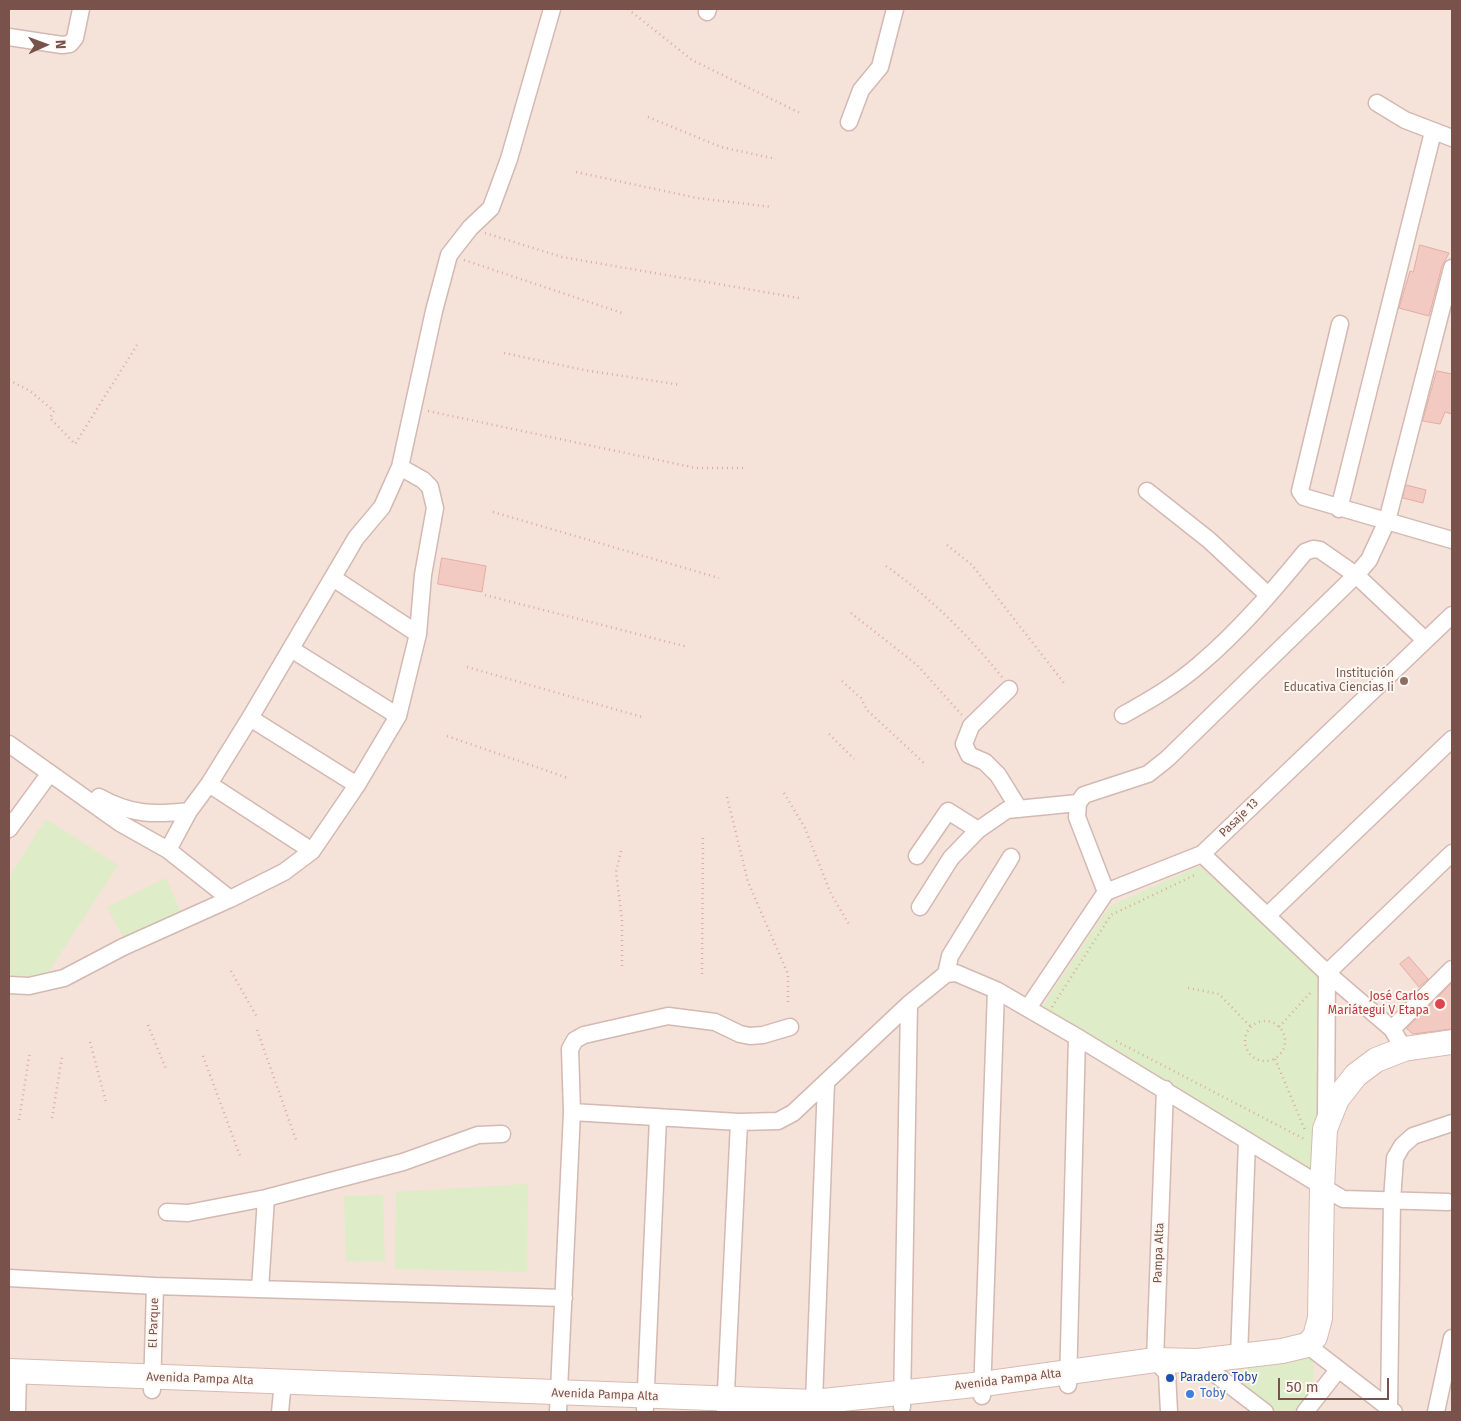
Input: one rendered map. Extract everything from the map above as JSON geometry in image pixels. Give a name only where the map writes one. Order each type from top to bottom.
[{"type":"street","points":[[9,37],[62,45],[70,44],[75,38],[81,9]]},
{"type":"street","points":[[168,850],[189,811],[209,784],[250,718],[356,538],[382,507],[400,467],[434,311],[449,255],[470,228],[491,208],[510,159],[552,9]]},
{"type":"street","points":[[849,122],[861,90],[880,67],[895,9]]},
{"type":"street","points":[[1377,104],[1405,120],[1452,138]]},
{"type":"street","points":[[1339,509],[1433,132]]},
{"type":"street","points":[[1028,1008],[1106,892],[1076,817],[1078,803],[1084,795],[1148,774],[1356,575],[1369,560],[1387,521],[1452,268]]},
{"type":"street","points":[[1340,324],[1300,492],[1304,497],[1339,509],[1452,540]]},
{"type":"street","points":[[9,984],[29,986],[64,978],[123,947],[230,899],[284,872],[312,851],[357,785],[398,716],[418,634],[423,574],[435,508],[430,487],[424,480],[400,467]]},
{"type":"street","points":[[1147,490],[1203,534],[1268,596]]},
{"type":"street","points":[[1122,715],[1161,694],[1200,664],[1268,596],[1306,552],[1313,549],[1320,550],[1356,575],[1425,640]]},
{"type":"street","points":[[333,578],[418,634]]},
{"type":"street","name":"Pasaje 13","points":[[1106,892],[1202,854],[1452,615]]},
{"type":"street","points":[[290,649],[398,716]]},
{"type":"street","points":[[1009,689],[971,726],[964,744],[966,751],[973,758],[985,762],[998,775],[1019,809]]},
{"type":"street","points":[[250,718],[357,785]]},
{"type":"street","points":[[1268,915],[1452,739]]},
{"type":"street","points":[[9,744],[120,823],[168,850],[230,899]]},
{"type":"street","points":[[50,773],[118,808],[157,814],[189,811]]},
{"type":"street","points":[[9,829],[50,773]]},
{"type":"street","points":[[209,784],[312,851]]},
{"type":"street","points":[[920,908],[951,858],[978,830],[1007,810],[1078,803]]},
{"type":"street","points":[[917,856],[948,811],[978,830]]},
{"type":"street","points":[[1391,1410],[1307,1345],[1316,1337],[1320,1318],[1327,973],[1452,853]]},
{"type":"street","points":[[1202,854],[1327,973],[1392,1029],[1404,1049]]},
{"type":"street","points":[[946,974],[950,956],[1011,857]]},
{"type":"street","points":[[1392,1029],[1452,969]]},
{"type":"street","points":[[572,1112],[739,1122],[778,1121],[793,1113],[909,1004],[946,974],[956,973],[965,975],[996,990],[1077,1036],[1322,1188],[1342,1198],[1447,1204]]},
{"type":"street","points":[[982,1390],[996,990]]},
{"type":"street","points":[[902,1400],[909,1004]]},
{"type":"street","points":[[558,1404],[572,1112],[570,1049],[575,1040],[584,1035],[668,1016],[716,1022],[740,1034],[750,1036],[763,1035],[790,1028]]},
{"type":"street","points":[[1068,1379],[1077,1036]]},
{"type":"street","points":[[1325,1129],[1337,1099],[1356,1075],[1376,1060],[1404,1049],[1452,1042]]},
{"type":"street","points":[[814,1402],[826,1082]]},
{"type":"street","name":"Pampa Alta","points":[[1165,1090],[1161,1367],[1169,1412]]},
{"type":"street","points":[[646,1403],[658,1118]]},
{"type":"street","points":[[727,1408],[739,1122]]},
{"type":"street","points":[[1391,1410],[1392,1200],[1395,1158],[1402,1146],[1413,1136],[1452,1123]]},
{"type":"street","points":[[167,1212],[188,1214],[266,1198],[403,1162],[478,1135],[502,1134]]},
{"type":"street","points":[[1239,1357],[1247,1141]]},
{"type":"street","points":[[260,1289],[266,1198]]},
{"type":"street","points":[[9,1278],[155,1286],[564,1298]]},
{"type":"street","name":"El Parque","points":[[152,1383],[155,1286]]},
{"type":"street","points":[[1436,1412],[1452,1338]]},
{"type":"street","name":"Avenida Pampa Alta","points":[[841,1412],[902,1400],[1239,1357],[1307,1345]]},
{"type":"street","points":[[1198,1361],[1265,1412]]},
{"type":"street","points":[[1305,1412],[1338,1370]]},
{"type":"street","points":[[14,1378],[17,1412]]},
{"type":"street","name":"Avenida Pampa Alta","points":[[14,1378],[152,1383],[282,1396],[558,1404],[646,1403],[727,1408],[814,1402],[902,1400]]},
{"type":"path","points":[[628,9],[692,60],[800,113]]},
{"type":"path","points":[[648,117],[721,147],[776,159]]},
{"type":"path","points":[[576,172],[696,198],[772,208]]},
{"type":"path","points":[[470,228],[562,257],[799,298]]},
{"type":"path","points":[[449,255],[622,313]]},
{"type":"path","points":[[9,380],[44,402],[54,411],[50,418],[75,444],[137,345]]},
{"type":"path","points":[[504,353],[584,370],[681,385]]},
{"type":"path","points":[[413,408],[696,468],[746,468]]},
{"type":"path","points":[[493,512],[719,578]]},
{"type":"path","points":[[947,545],[972,565],[1064,683]]},
{"type":"path","points":[[886,566],[915,586],[978,646],[1009,689]]},
{"type":"path","points":[[485,595],[688,647]]},
{"type":"path","points":[[851,613],[917,666],[971,726]]},
{"type":"path","points":[[467,667],[642,717]]},
{"type":"path","points":[[842,681],[861,698],[867,710],[924,763]]},
{"type":"path","points":[[829,734],[854,759]]},
{"type":"path","points":[[447,736],[568,778]]},
{"type":"path","points":[[784,793],[805,828],[832,894],[850,926]]},
{"type":"path","points":[[728,797],[748,882],[788,974],[788,1002]]},
{"type":"path","points":[[702,974],[703,834]]},
{"type":"path","points":[[621,851],[616,872],[622,920],[622,968]]},
{"type":"path","points":[[1060,1012],[1052,1008],[1111,914],[1202,872]]},
{"type":"path","points":[[231,971],[258,1019]]},
{"type":"path","points":[[1188,988],[1219,994],[1251,1027]]},
{"type":"path","points":[[1279,1026],[1314,988]]},
{"type":"path","points":[[1262,1021],[1279,1026],[1283,1032],[1285,1044],[1281,1054],[1275,1059],[1257,1060],[1248,1051],[1245,1039],[1251,1027],[1262,1021]]},
{"type":"path","points":[[148,1025],[166,1068]]},
{"type":"path","points":[[257,1030],[296,1140]]},
{"type":"path","points":[[1112,1039],[1311,1143],[1275,1059]]},
{"type":"path","points":[[90,1042],[106,1102]]},
{"type":"path","points":[[19,1120],[30,1051]]},
{"type":"path","points":[[52,1118],[62,1056]]},
{"type":"path","points":[[203,1056],[240,1156]]},
{"type":"shaded area","points":[[9,9],[1452,9],[1452,1412],[9,1412]]},
{"type":"green space","points":[[46,819],[118,865],[34,994],[9,980],[9,877]]},
{"type":"green space","points":[[1199,866],[1325,978],[1318,1170],[1312,1175],[1041,1008],[1110,906]]},
{"type":"green space","points":[[166,878],[183,917],[126,942],[107,907]]},
{"type":"green space","points":[[528,1184],[527,1272],[395,1269],[396,1192]]},
{"type":"green space","points":[[383,1195],[385,1261],[346,1262],[344,1196]]},
{"type":"green space","points":[[1311,1354],[1314,1359],[1313,1392],[1297,1412],[1276,1412],[1220,1372],[1218,1368]]},
{"type":"building","points":[[1420,245],[1449,253],[1442,266],[1429,316],[1399,308],[1410,271],[1413,272]]},
{"type":"building","points":[[1437,371],[1452,374],[1452,414],[1445,412],[1440,424],[1423,421]]},
{"type":"building","points":[[1406,485],[1426,490],[1423,503],[1403,498]]},
{"type":"building","points":[[442,558],[486,566],[482,592],[438,584]]},
{"type":"building","points":[[1409,957],[1428,979],[1419,987],[1400,964]]},
{"type":"building","name":"José Carlos Mariátegui V Etapa","points":[[1452,983],[1452,1029],[1413,1034],[1407,1029]]},
{"type":"place","name":"Institución Educativa Ciencias Ii","points":[[1404,681]]},
{"type":"place","name":"José Carlos Mariátegui V Etapa","points":[[1440,1004]]},
{"type":"place","name":"Paradero Toby","points":[[1170,1378]]},
{"type":"place","name":"Toby","points":[[1190,1394]]}]
